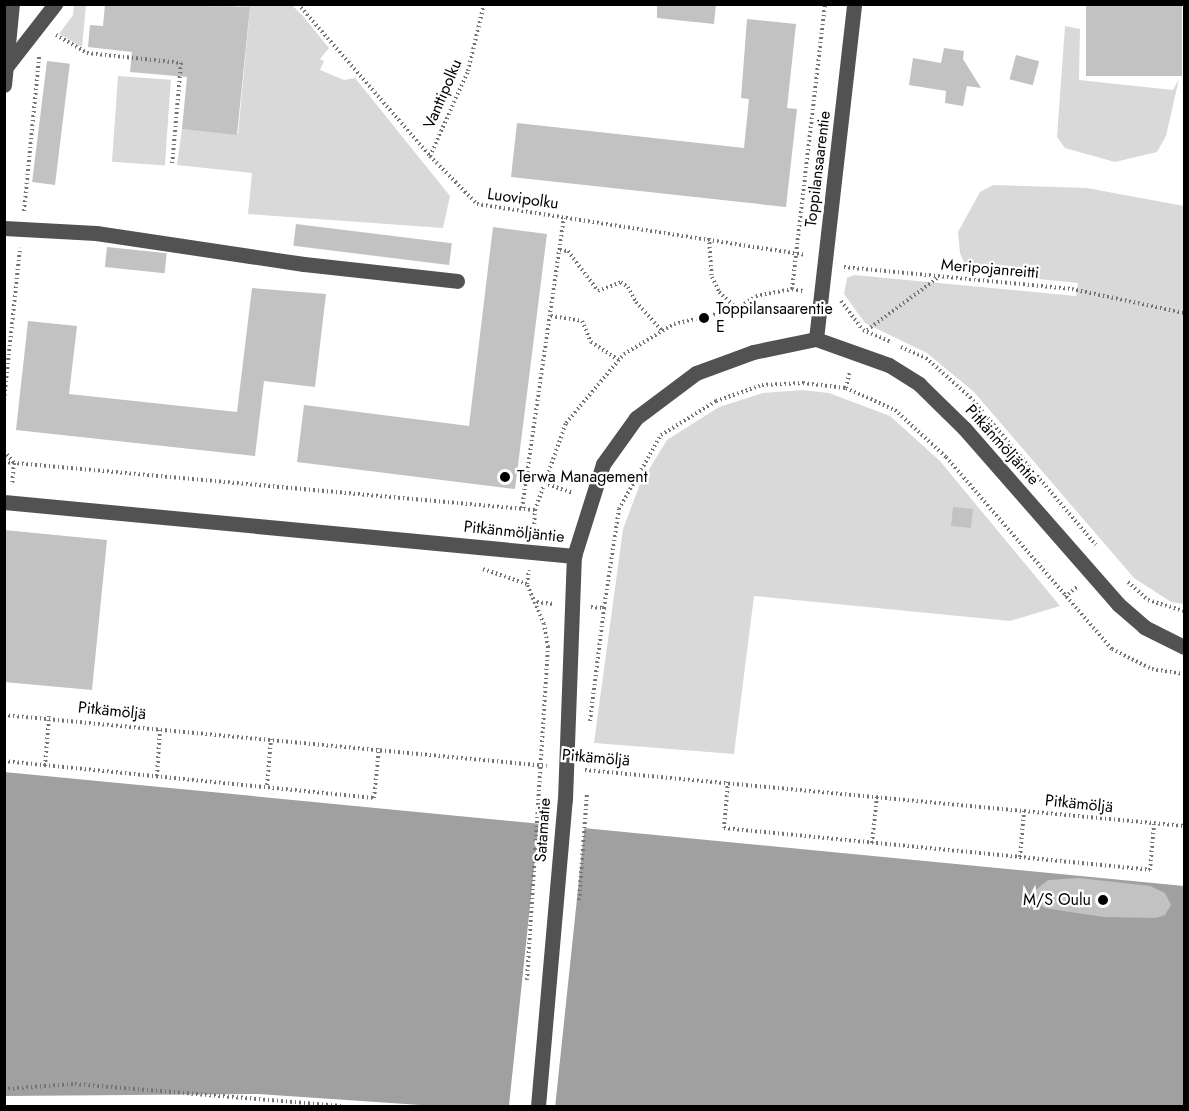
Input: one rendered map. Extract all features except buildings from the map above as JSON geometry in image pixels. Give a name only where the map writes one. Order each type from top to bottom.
[{"type":"street","points":[[4,86],[12,4]]},
{"type":"street","points":[[6,67],[55,4]]},
{"type":"street","name":"Toppilansaarentie","points":[[816,339],[854,4]]},
{"type":"street","points":[[4,228],[96,233],[304,264],[457,280]]},
{"type":"street","name":"Pitkänmöljäntie","points":[[4,502],[574,556],[603,464],[636,418],[696,373],[753,352],[816,339],[889,365],[919,384],[964,428],[1118,604],[1144,627],[1185,647]]},
{"type":"street","name":"Satamatie","points":[[538,1107],[565,799],[564,768],[574,556]]},
{"type":"path","name":"Luovipolku","points":[[298,4],[430,156],[477,204],[795,250]]},
{"type":"path","name":"Vanttipolku","points":[[430,156],[468,71],[484,4]]},
{"type":"path","points":[[792,289],[825,4]]},
{"type":"path","points":[[58,25],[51,35],[87,53],[181,63],[172,166]]},
{"type":"path","points":[[4,400],[40,56],[44,46]]},
{"type":"path","points":[[522,508],[564,219]]},
{"type":"path","points":[[709,238],[712,277],[719,292],[737,309]]},
{"type":"path","points":[[560,250],[568,251],[598,291],[621,282],[628,287],[636,302],[662,331]]},
{"type":"path","name":"Meripojanreitti","points":[[795,250],[824,262],[939,277],[1072,289],[1185,313]]},
{"type":"path","points":[[866,331],[939,277]]},
{"type":"path","points":[[551,316],[582,321],[591,342],[619,360]]},
{"type":"path","points":[[590,723],[619,509],[661,435],[716,401],[762,386],[803,383],[846,388],[895,410],[946,457],[1113,649],[1152,669],[1185,674]]},
{"type":"path","points":[[526,988],[541,798],[548,647],[537,602],[527,584],[535,510]]},
{"type":"path","points":[[537,602],[604,608]]},
{"type":"path","name":"Pitkämöljä","points":[[4,715],[49,716],[584,770],[1185,826]]},
{"type":"path","points":[[45,766],[49,716]]},
{"type":"path","points":[[157,776],[160,728]]},
{"type":"path","points":[[267,785],[271,739]]},
{"type":"path","points":[[4,761],[267,785],[374,798],[379,748]]},
{"type":"path","points":[[585,758],[585,780]]},
{"type":"path","points":[[728,782],[724,828],[872,843],[1150,870],[1154,824]]},
{"type":"path","points":[[586,790],[588,800]]},
{"type":"path","points":[[872,843],[877,796]]},
{"type":"path","points":[[1020,857],[1024,811]]},
{"type":"path","points":[[4,1089],[75,1084],[340,1107]]},
{"type":"shaded area","points":[[74,5],[86,5],[82,47],[59,34],[73,15]]},
{"type":"shaded area","points":[[215,5],[292,5],[329,48],[320,59],[324,61],[320,70],[344,80],[355,78],[450,196],[443,228],[248,214],[252,173],[177,165],[182,129],[238,134],[250,8],[237,6],[237,11],[214,9]]},
{"type":"shaded area","points":[[1065,26],[1080,29],[1079,80],[1173,90],[1179,79],[1166,136],[1157,152],[1115,162],[1065,148],[1057,137]]},
{"type":"shaded area","points":[[118,76],[171,80],[165,165],[112,162]]},
{"type":"shaded area","points":[[993,185],[1087,188],[1184,206],[1184,604],[1171,602],[1134,578],[974,392],[927,353],[865,323],[844,294],[847,278],[854,275],[1076,296],[1078,283],[968,272],[960,253],[958,232],[980,192]]},
{"type":"shaded area","points":[[802,390],[829,393],[890,416],[940,461],[1060,606],[1010,621],[754,596],[734,754],[594,743],[623,529],[640,484],[667,440],[719,407],[763,393]]},
{"type":"shaded area","points":[[4,772],[1184,886],[1184,1106],[435,1106],[258,1094],[5,1096]]},
{"type":"pier","points":[[539,820],[585,825],[555,1106],[509,1105]]},
{"type":"place","name":"Toppilansaarentie E","points":[[704,318]]},
{"type":"place","name":"Terwa Management","points":[[505,477]]},
{"type":"place","name":"M/S Oulu","points":[[1103,900]]}]
